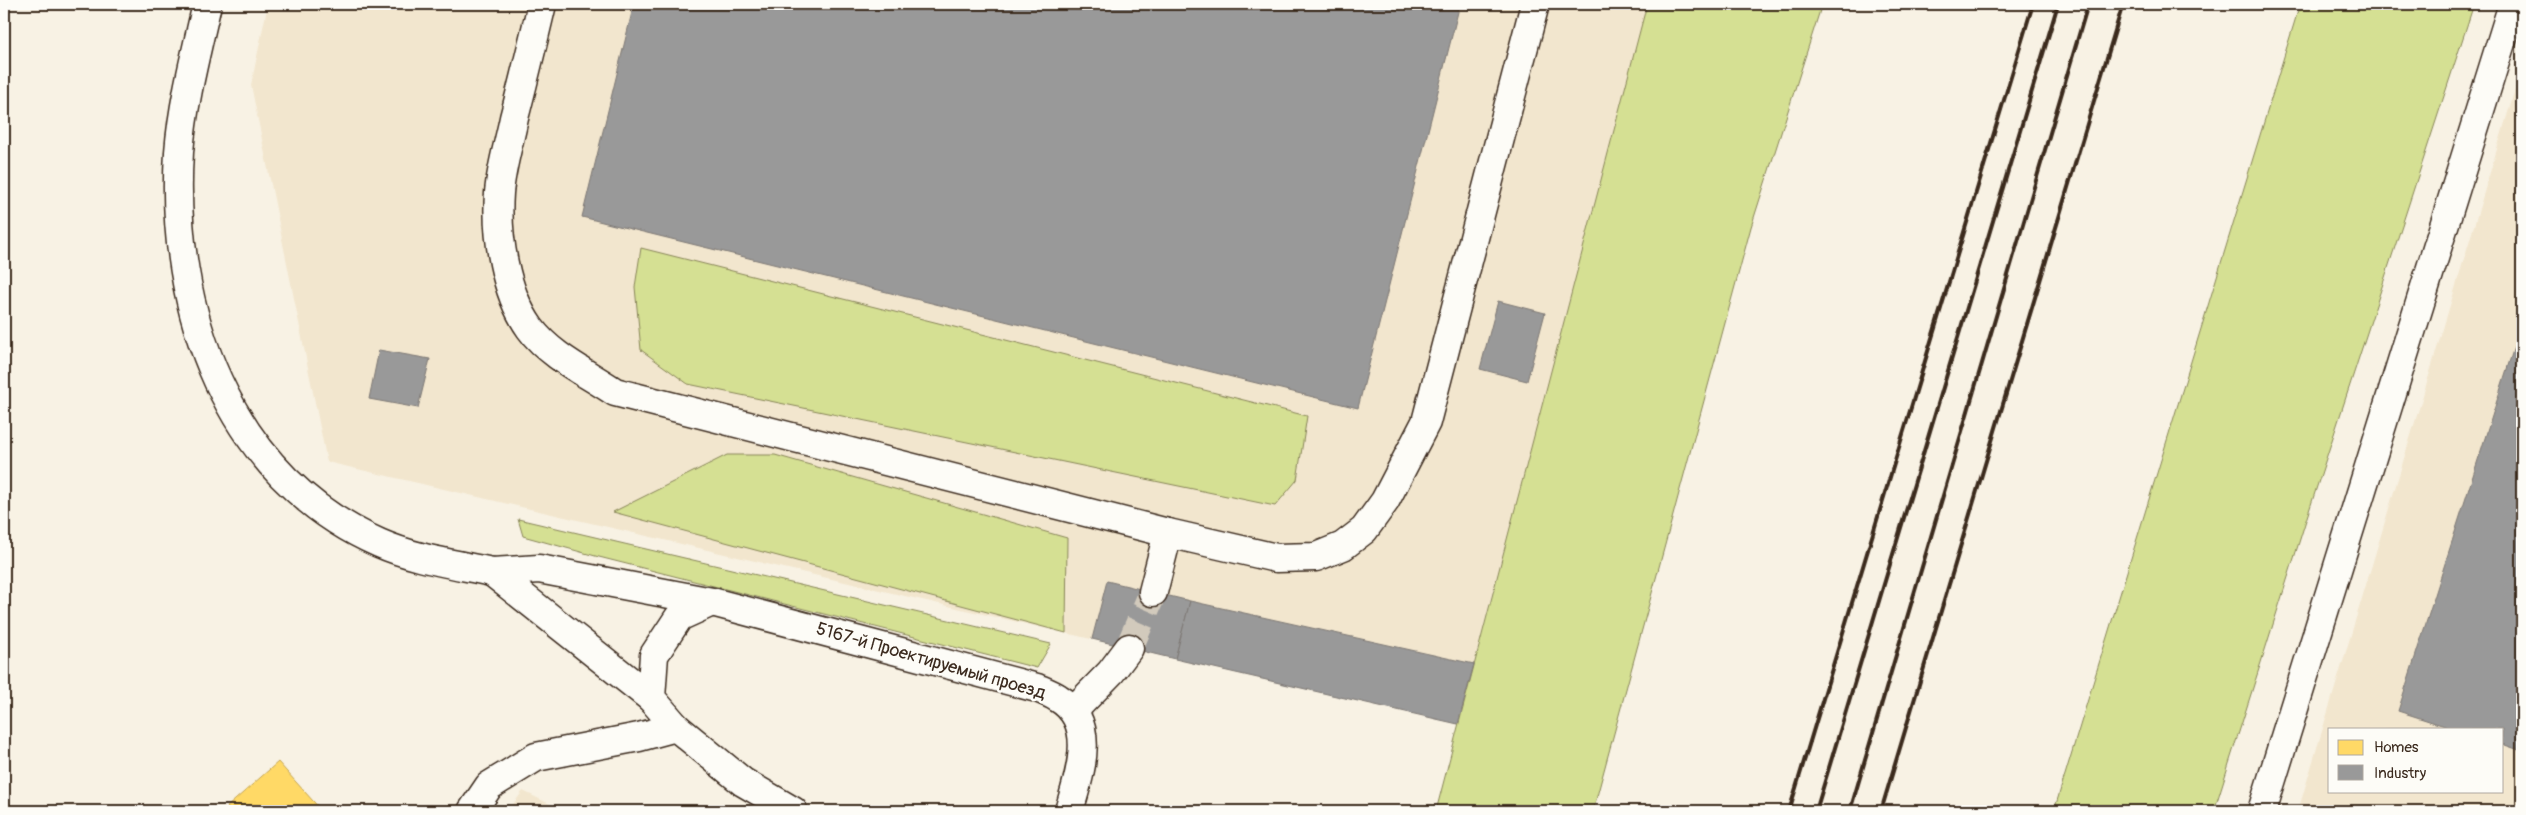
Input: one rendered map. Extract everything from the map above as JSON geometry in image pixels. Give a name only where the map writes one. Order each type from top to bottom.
[{"type":"street","points":[[207,4],[185,110],[180,152],[179,193],[186,278],[195,320],[225,398],[249,436],[299,493],[343,525],[381,544],[432,560],[492,572],[651,698],[676,727],[743,782],[793,811]]},
{"type":"street","points":[[542,4],[507,150],[499,193],[506,274],[517,304],[530,328],[550,349],[615,392],[1168,533],[1276,558],[1316,556],[1343,546],[1364,530],[1385,501],[1426,422],[1535,4]]},
{"type":"street","points":[[2262,811],[2513,4]]},
{"type":"street","points":[[1153,592],[1168,533]]},
{"type":"street","name":"5167-й Проектируемый проезд","points":[[492,572],[539,569],[712,602],[1037,688],[1059,698],[1073,711]]},
{"type":"street","points":[[651,698],[654,656],[679,616],[712,602]]},
{"type":"street","points":[[1069,811],[1081,772],[1083,751],[1080,724],[1073,711],[1111,672],[1129,648]]},
{"type":"street","points":[[472,811],[489,786],[536,758],[640,737],[676,727]]},
{"type":"shaded area","points":[[268,4],[1650,4],[1458,724],[327,462],[251,85]]},
{"type":"shaded area","points":[[2522,66],[2522,811],[2298,811]]},
{"type":"shaded area","points":[[523,791],[564,811],[508,811]]},
{"type":"green space","points":[[1647,4],[1822,4],[1751,227],[1593,811],[1436,811]]},
{"type":"green space","points":[[2300,4],[2474,4],[2307,517],[2214,811],[2054,811]]},
{"type":"green space","points":[[641,248],[1307,416],[1297,480],[1275,506],[688,384],[641,350],[635,287]]},
{"type":"green space","points":[[727,455],[775,455],[1067,538],[1066,633],[613,512]]},
{"type":"green space","points":[[518,519],[1051,644],[1037,668],[523,536]]},
{"type":"building: Homes","points":[[278,762],[322,811],[231,811],[227,807]]},
{"type":"building: Industry","points":[[634,4],[1460,4],[1358,408],[582,217]]},
{"type":"building: Industry","points":[[1498,301],[1545,313],[1527,381],[1480,369]]},
{"type":"building: Industry","points":[[2522,322],[2522,751],[2504,745],[2504,728],[2451,728],[2398,711]]},
{"type":"building: Industry","points":[[379,350],[430,359],[418,408],[369,399]]},
{"type":"building: Industry","points":[[1107,581],[1190,601],[1175,659],[1092,639]]},
{"type":"building: Industry","points":[[1190,601],[1474,664],[1458,724],[1175,659]]},
{"type":"tunnel","points":[[1129,648],[1153,592]]},
{"type":"railway","points":[[1789,811],[2033,4]]},
{"type":"railway","points":[[1816,811],[2058,4]]},
{"type":"railway","points":[[1850,811],[2088,4]]},
{"type":"railway","points":[[1881,811],[2123,4]]}]
